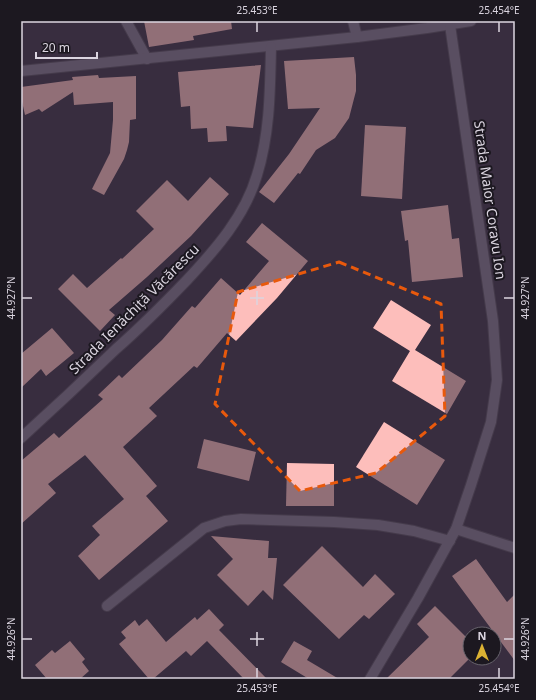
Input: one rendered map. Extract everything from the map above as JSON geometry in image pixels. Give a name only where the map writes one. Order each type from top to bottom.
[{"type":"street","points":[[126,21],[147,59]]},
{"type":"street","points":[[353,21],[357,37]]},
{"type":"street","points":[[21,71],[271,47],[450,25],[471,21]]},
{"type":"street","name":"Strada Maior Coravu Ion","points":[[370,679],[391,646],[456,529],[472,486],[491,422],[497,380],[494,321],[450,25]]},
{"type":"street","name":"Strada Ienăchiță Văcărescu","points":[[21,438],[148,320],[212,253],[240,215],[257,175],[267,135],[270,106],[271,47]]},
{"type":"street","points":[[107,606],[204,528],[225,521],[241,519],[378,525],[414,531],[450,541]]},
{"type":"street","points":[[456,529],[515,548]]},
{"type":"highlighted area","points":[[339,262],[441,304],[445,416],[376,473],[300,491],[215,404],[238,292]]},
{"type":"building","points":[[144,21],[231,21],[232,29],[193,36],[194,40],[149,47]]},
{"type":"building","points":[[354,57],[356,91],[349,118],[335,138],[316,150],[300,174],[298,173],[274,203],[259,192],[289,154],[320,108],[288,109],[284,61]]},
{"type":"building","points":[[261,65],[253,128],[226,126],[227,141],[208,142],[207,128],[191,129],[190,106],[181,107],[178,72]]},
{"type":"building","points":[[98,75],[99,78],[136,76],[136,119],[130,120],[129,142],[124,159],[104,195],[92,189],[110,153],[113,102],[74,105],[73,92],[42,112],[39,109],[25,115],[21,97],[21,87],[73,80],[72,77]]},
{"type":"building","points":[[365,125],[406,127],[402,199],[361,196]]},
{"type":"building","points":[[210,177],[229,194],[191,236],[109,310],[115,315],[100,331],[58,289],[73,274],[87,288],[121,258],[122,259],[154,229],[136,211],[167,180],[188,201]]},
{"type":"building","points":[[448,205],[452,239],[459,238],[463,277],[412,282],[408,240],[405,241],[401,211]]},
{"type":"building","points":[[262,223],[308,261],[277,298],[236,341],[227,333],[197,368],[194,366],[149,408],[157,416],[123,447],[157,486],[146,496],[168,521],[99,580],[78,556],[100,535],[92,526],[124,499],[85,455],[48,484],[56,493],[21,524],[21,461],[54,433],[59,438],[103,399],[98,395],[119,375],[122,378],[162,340],[192,306],[195,308],[221,278],[240,295],[269,261],[246,242]]},
{"type":"building","points":[[391,300],[431,325],[415,350],[466,381],[447,414],[392,381],[410,351],[373,328]]},
{"type":"building","points":[[52,328],[74,353],[46,376],[41,369],[21,388],[21,354]]},
{"type":"building","points":[[384,422],[445,460],[417,505],[356,467]]},
{"type":"building","points":[[204,439],[256,452],[249,481],[197,468]]},
{"type":"building","points":[[287,463],[334,464],[334,506],[286,506]]},
{"type":"building","points":[[211,536],[269,541],[268,558],[277,558],[273,600],[263,590],[248,606],[217,575],[233,559]]},
{"type":"building","points":[[322,546],[363,587],[375,574],[395,594],[369,619],[364,615],[339,639],[283,585]]},
{"type":"building","points":[[476,559],[507,602],[515,594],[515,661],[502,643],[502,626],[489,626],[452,576]]},
{"type":"building","points":[[435,606],[462,633],[462,666],[449,679],[386,679],[429,637],[417,624]]},
{"type":"building","points":[[209,609],[224,625],[219,630],[267,679],[244,679],[207,641],[191,656],[186,651],[153,679],[149,679],[119,644],[126,638],[121,632],[135,620],[139,626],[147,619],[166,642],[195,617],[197,620]]},
{"type":"building","points":[[70,641],[85,659],[82,662],[89,671],[80,679],[47,679],[35,665],[52,650],[55,653]]},
{"type":"building","points":[[294,641],[312,651],[307,660],[339,679],[309,679],[281,662]]}]
